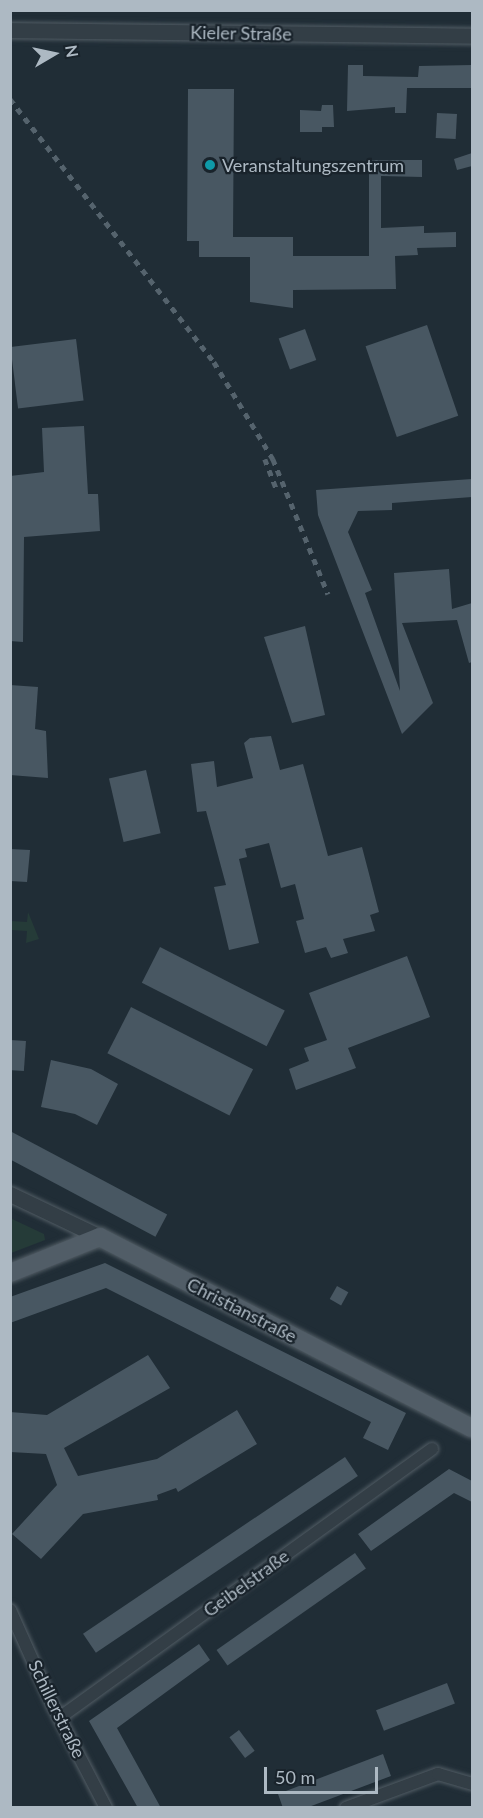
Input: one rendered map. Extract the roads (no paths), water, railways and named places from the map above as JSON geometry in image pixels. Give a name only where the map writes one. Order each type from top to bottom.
[{"type":"main road","points":[[10,1273],[100,1237]]},
{"type":"main road","name":"Christianstraße","points":[[100,1237],[472,1428]]},
{"type":"street","name":"Kieler Straße","points":[[10,30],[472,36]]},
{"type":"street","name":"Christianstraße","points":[[10,1194],[100,1237]]},
{"type":"street","name":"Geibelstraße","points":[[59,1718],[432,1449]]},
{"type":"street","name":"Schillerstraße","points":[[10,1610],[59,1718],[106,1808]]},
{"type":"street","points":[[346,1808],[438,1774],[472,1784]]},
{"type":"railway","points":[[10,99],[214,362],[273,459],[328,594]]},
{"type":"railway","points":[[265,459],[277,491]]},
{"type":"place","name":"Veranstaltungszentrum","points":[[210,165]]}]
